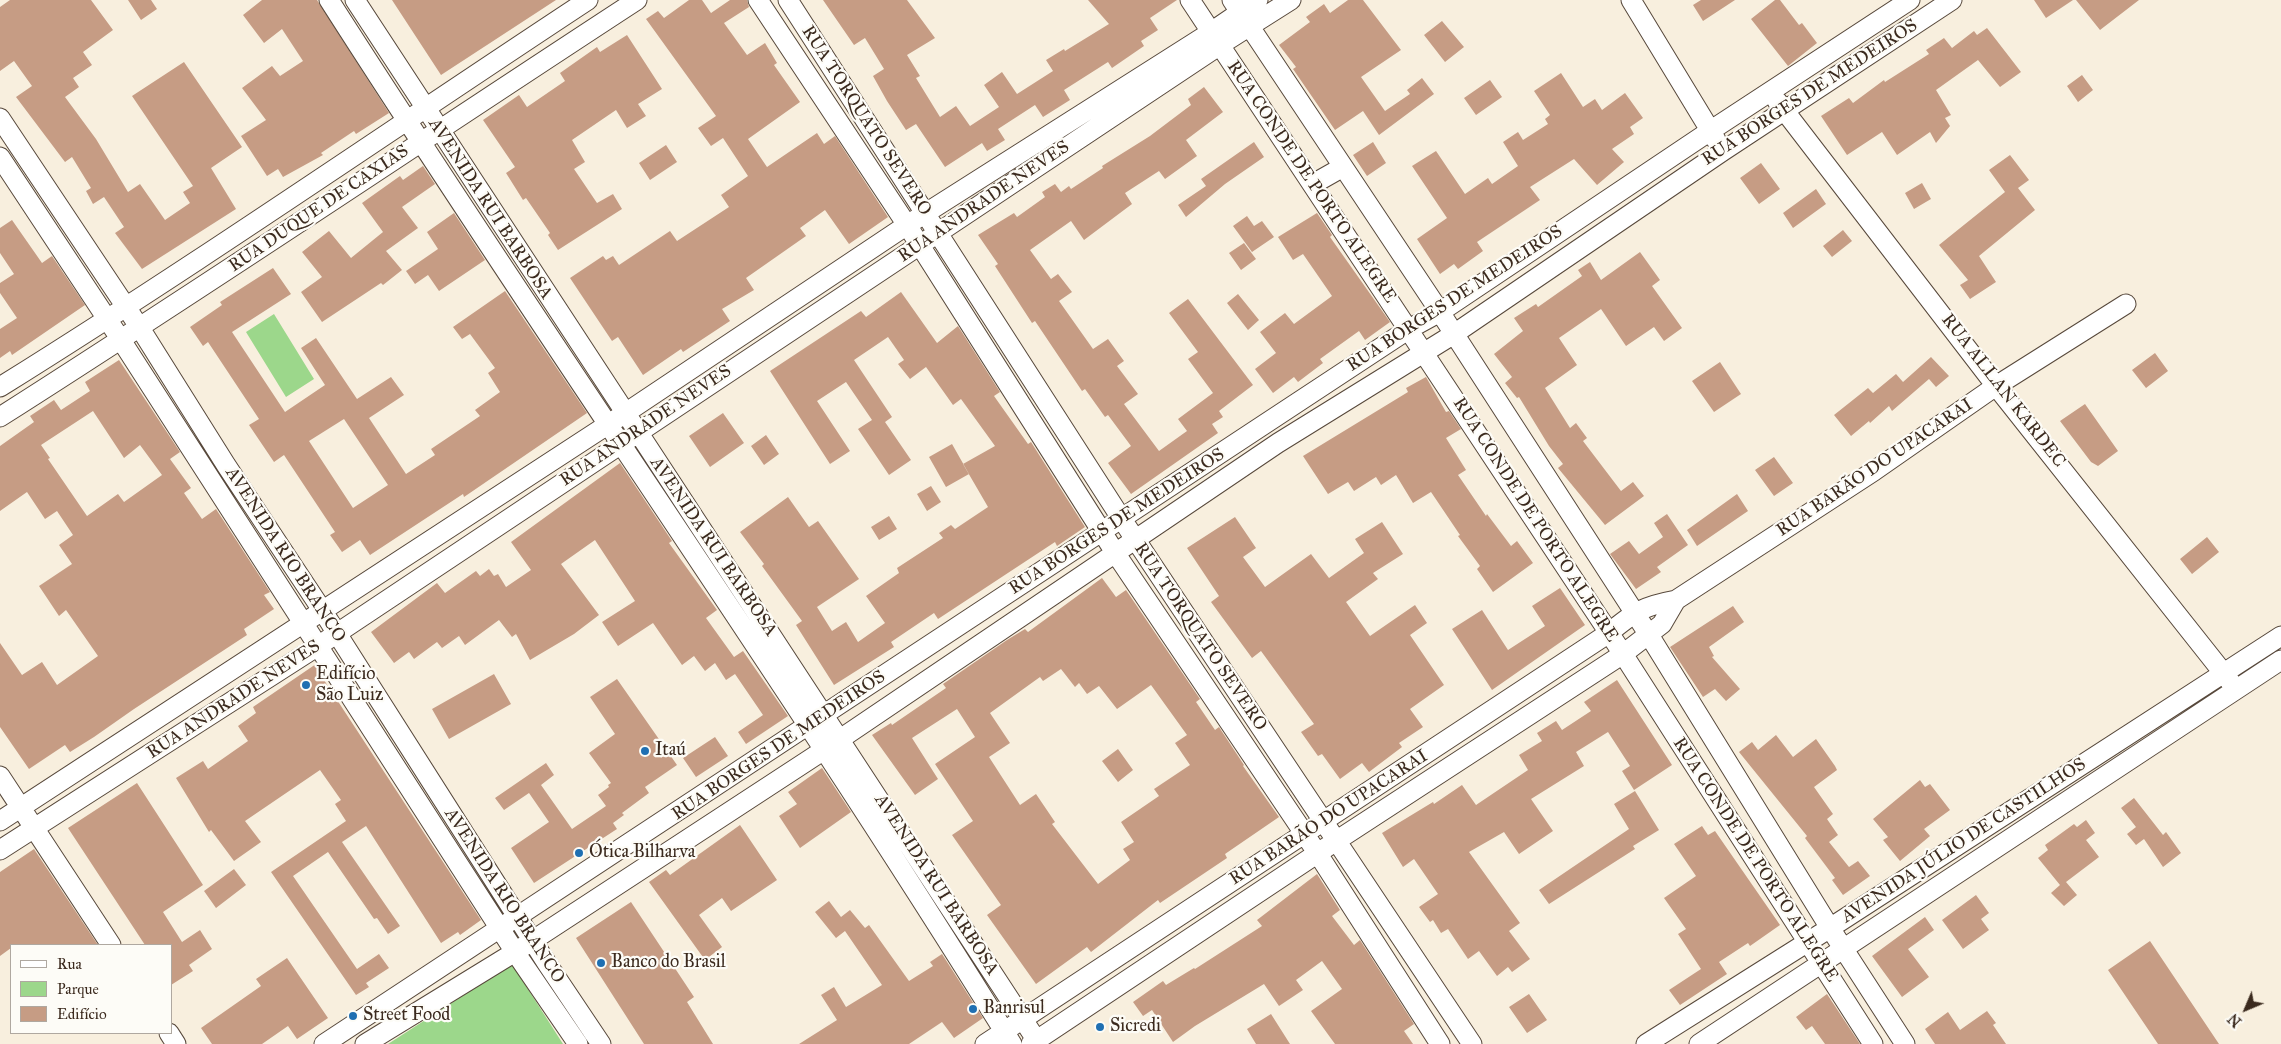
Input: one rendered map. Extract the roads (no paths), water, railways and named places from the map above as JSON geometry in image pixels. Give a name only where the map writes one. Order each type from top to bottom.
[{"type":"street","name":"AVENIDA RUI BARBOSA","points":[[329,0],[514,285],[719,591],[817,722],[840,739],[1024,1020],[1035,1043]]},
{"type":"street","name":"AVENIDA RUI BARBOSA","points":[[355,0],[438,130],[734,580],[817,722],[824,750],[1008,1038]]},
{"type":"street","name":"RUA DUQUE DE CAXIAS","points":[[0,387],[126,308],[588,0]]},
{"type":"street","name":"RUA DUQUE DE CAXIAS","points":[[0,417],[140,328],[637,0]]},
{"type":"street","name":"RUA TORQUATO SEVERO","points":[[758,0],[908,225],[1116,554],[1318,854],[1440,1044]]},
{"type":"street","name":"RUA TORQUATO SEVERO","points":[[788,0],[1121,518],[1472,1044]]},
{"type":"street","name":"RUA CONDE DE PORTO ALEGRE","points":[[1190,0],[1623,654],[1873,1044]]},
{"type":"street","name":"RUA ANDRADE NEVES","points":[[0,850],[318,646],[636,432],[1007,187],[1079,128],[1216,38],[1240,13],[1258,0]]},
{"type":"street","name":"RUA ANDRADE NEVES","points":[[1240,13],[1291,0]]},
{"type":"street","points":[[1631,0],[1723,151]]},
{"type":"street","name":"RUA BORGES DE MEDEIROS","points":[[324,1044],[817,722],[1121,518],[1409,329],[1440,312],[1910,0]]},
{"type":"street","name":"RUA BORGES DE MEDEIROS","points":[[365,1044],[515,952],[824,750],[1278,443],[1423,351],[1454,334],[1784,110],[1952,0]]},
{"type":"street","name":"RUA CONDE DE PORTO ALEGRE","points":[[1240,13],[1440,312],[1648,635],[1842,949],[1905,1044]]},
{"type":"street","points":[[566,14],[581,36]]},
{"type":"street","points":[[817,88],[836,74]]},
{"type":"street","name":"RUA ALLAN KARDEC","points":[[1770,92],[1996,386],[2236,689]]},
{"type":"street","name":"AVENIDA RIO BRANCO","points":[[0,118],[140,328],[226,465],[337,633],[422,770],[601,1044]]},
{"type":"street","name":"RUA ANDRADE NEVES","points":[[0,821],[624,414],[908,225],[997,168],[1079,128]]},
{"type":"street","name":"AVENIDA RIO BRANCO","points":[[0,156],[121,340],[502,929],[515,952],[578,1044]]},
{"type":"street","points":[[12,176],[30,164]]},
{"type":"street","points":[[1313,184],[1343,166]]},
{"type":"street","points":[[336,167],[350,189]]},
{"type":"street","points":[[997,168],[1007,187]]},
{"type":"street","points":[[1593,209],[1606,230]]},
{"type":"street","points":[[204,256],[217,277]]},
{"type":"street","points":[[514,285],[532,273]]},
{"type":"street","name":"RUA BARÃO DO UPACARAI","points":[[985,1044],[1008,1038],[1024,1020],[1322,821],[1609,633],[1633,613],[1651,604],[1676,600],[1874,471],[1996,386],[2126,304]]},
{"type":"street","points":[[767,318],[780,337]]},
{"type":"street","points":[[1265,424],[1278,443]]},
{"type":"street","points":[[1048,447],[1068,435]]},
{"type":"street","points":[[208,476],[226,465]]},
{"type":"street","points":[[1190,474],[1204,494]]},
{"type":"street","points":[[1522,500],[1550,485]]},
{"type":"street","points":[[719,591],[734,580]]},
{"type":"street","name":"RUA BARÃO DO UPACARAI","points":[[1035,1043],[1336,841],[1623,654],[1662,624],[1676,600]]},
{"type":"street","name":"AVENIDA JÚLIO DE CASTILHOS","points":[[1646,1044],[1830,928],[2281,636]]},
{"type":"street","name":"AVENIDA JÚLIO DE CASTILHOS","points":[[1700,1044],[2281,660]]},
{"type":"street","points":[[227,672],[245,693]]},
{"type":"street","points":[[1229,722],[1248,708]]},
{"type":"street","points":[[1459,732],[1474,752]]},
{"type":"street","points":[[406,782],[422,770]]},
{"type":"street","points":[[736,775],[752,797]]},
{"type":"street","points":[[0,776],[110,944]]},
{"type":"street","points":[[1713,794],[1737,780]]},
{"type":"street","points":[[2016,807],[2029,826]]},
{"type":"street","points":[[588,872],[601,896]]},
{"type":"street","points":[[1154,933],[1166,954]]},
{"type":"street","points":[[1094,973],[1106,994]]},
{"type":"place","name":"Edifício São Luiz","points":[[306,685]]},
{"type":"place","name":"Itaú","points":[[645,751]]},
{"type":"place","name":"Ótica Bilharva","points":[[579,853]]},
{"type":"place","name":"Banco do Brasil","points":[[601,963]]},
{"type":"place","name":"Banrisul","points":[[973,1009]]},
{"type":"place","name":"Street Food","points":[[353,1016]]},
{"type":"place","name":"Sicredi","points":[[1100,1027]]}]
